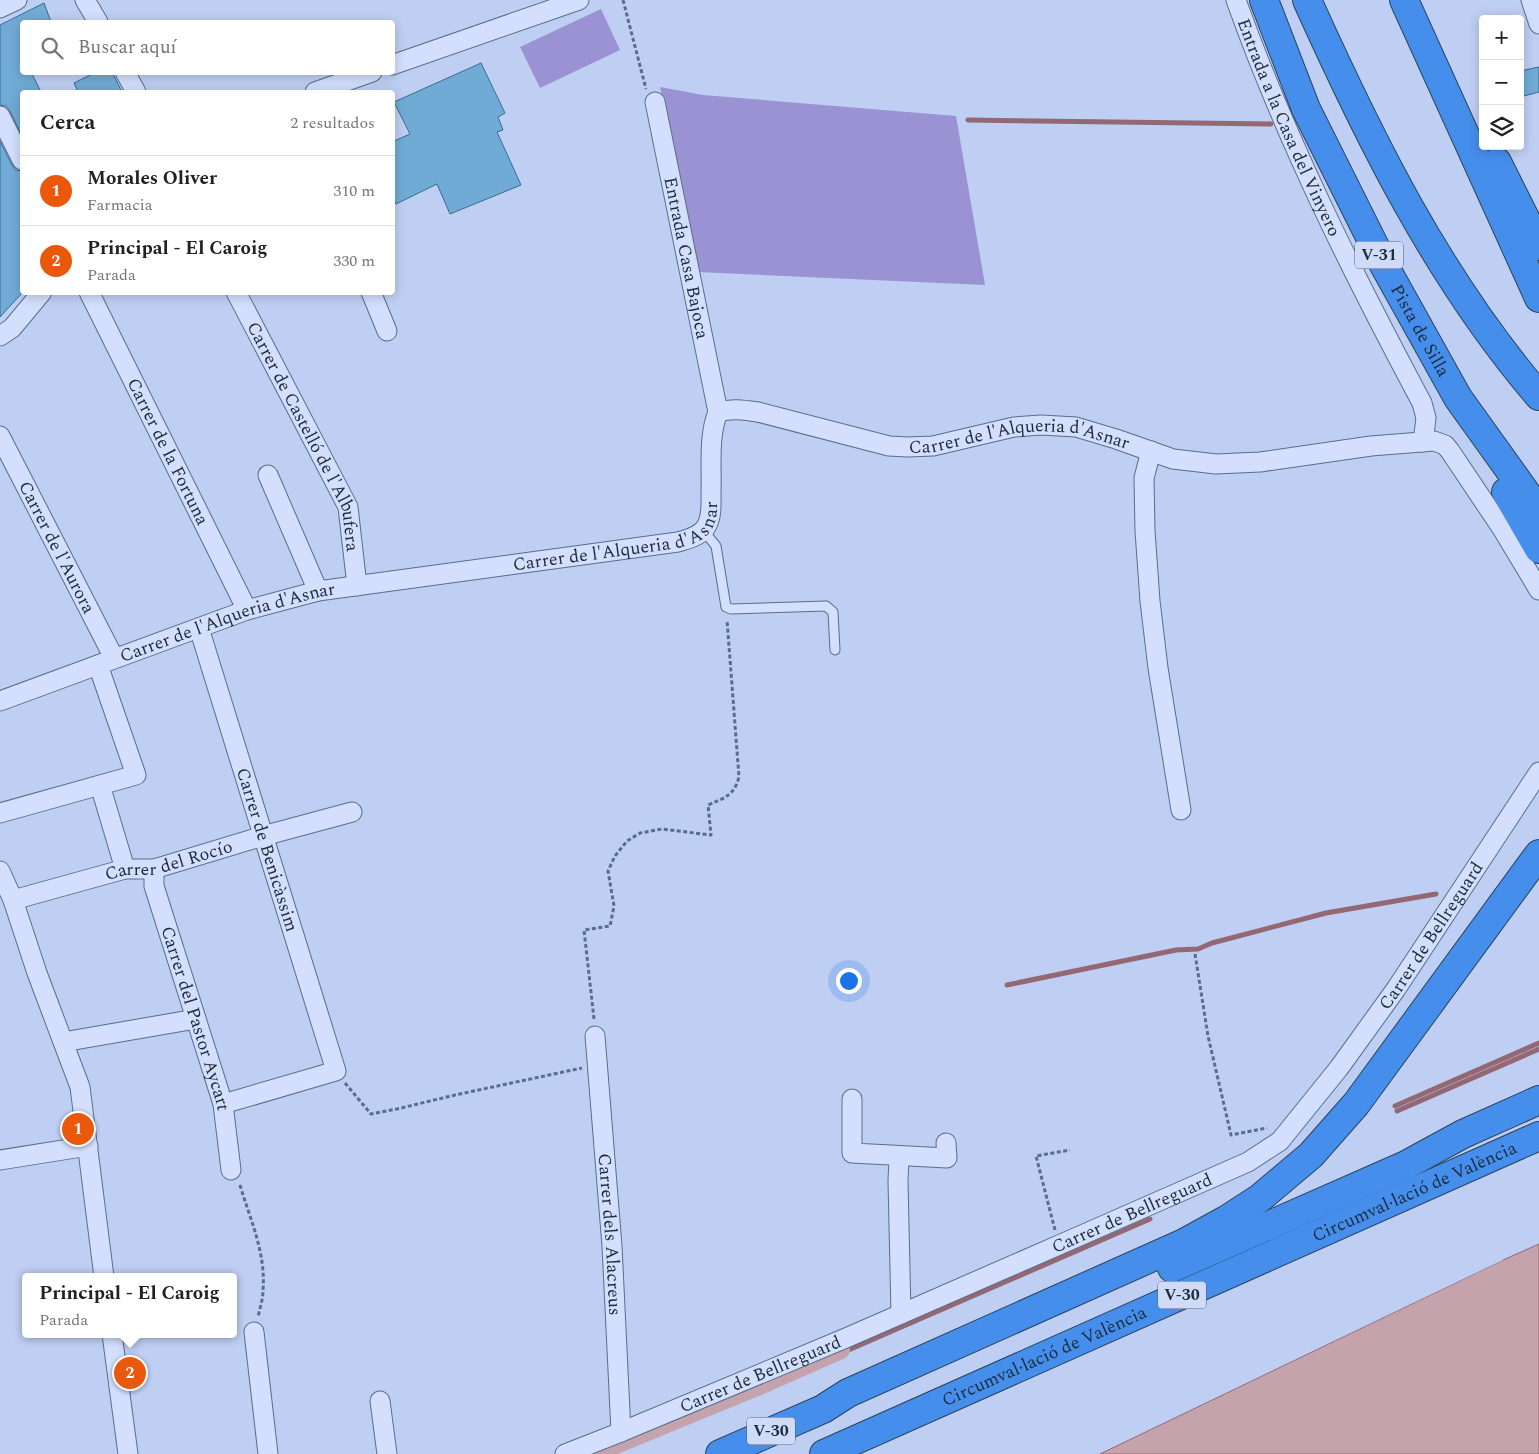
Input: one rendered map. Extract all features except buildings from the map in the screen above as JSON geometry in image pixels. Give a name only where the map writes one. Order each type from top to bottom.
[{"type":"highway","name":"Pista de Silla","points":[[1264,0],[1306,109],[1385,267],[1458,398],[1539,511]]},
{"type":"highway","points":[[1307,0],[1359,114],[1437,256],[1483,325],[1539,396]]},
{"type":"highway","points":[[1404,0],[1539,298]]},
{"type":"highway","points":[[1416,0],[1479,126]]},
{"type":"highway","points":[[1491,150],[1539,246]]},
{"type":"highway","points":[[1458,398],[1474,440],[1539,549]]},
{"type":"highway","points":[[823,1408],[848,1393],[1184,1243],[1226,1220],[1260,1198],[1311,1155],[1356,1104],[1539,854]]},
{"type":"highway","name":"Circumval·lació de València","points":[[823,1408],[851,1400],[1192,1259],[1406,1164],[1463,1134],[1539,1100]]},
{"type":"highway","name":"Circumval·lació de València","points":[[824,1454],[1539,1136]]},
{"type":"highway","name":"V-30","points":[[720,1454],[823,1408]]},
{"type":"street","points":[[0,8],[17,0]]},
{"type":"street","points":[[85,0],[97,20]]},
{"type":"street","points":[[395,64],[578,0]]},
{"type":"street","name":"Entrada a la Casa del Vinyero","points":[[1236,0],[1280,113],[1325,214],[1372,309],[1422,403],[1426,418],[1423,442]]},
{"type":"street","points":[[1531,0],[1539,24]]},
{"type":"street","points":[[127,75],[135,90]]},
{"type":"street","points":[[321,90],[363,75]]},
{"type":"street","name":"Entrada Casa Bajoca","points":[[655,102],[718,412]]},
{"type":"street","points":[[0,116],[20,156]]},
{"type":"street","points":[[0,336],[12,328],[40,295]]},
{"type":"street","name":"Carrer de la Fortuna","points":[[90,295],[248,610]]},
{"type":"street","name":"Carrer de Castelló de l'Albufera","points":[[238,295],[348,507],[357,586]]},
{"type":"street","points":[[372,295],[388,331]]},
{"type":"street","name":"Carrer de l'Alqueria d'Asnar","points":[[0,701],[248,610],[318,591],[691,539],[707,525],[711,508],[712,445],[716,419],[718,412],[727,410],[758,412],[889,446],[908,447],[933,446],[1014,427],[1042,424],[1076,427],[1116,438],[1173,459],[1216,464],[1260,462],[1371,446],[1423,442]]},
{"type":"street","name":"Carrer de l'Aurora","points":[[0,436],[106,662],[136,775],[100,785]]},
{"type":"street","points":[[1423,442],[1434,441],[1445,445],[1450,451],[1503,530],[1539,590]]},
{"type":"street","name":"Carrer de l'Alqueria d'Asnar","points":[[1151,451],[1144,478],[1145,531],[1150,600],[1158,668],[1181,810]]},
{"type":"street","points":[[268,476],[318,591]]},
{"type":"street","name":"Carrer de Benicàssim","points":[[199,628],[336,1071]]},
{"type":"street","name":"Carrer de Bellreguard","points":[[565,1454],[901,1314],[1059,1245],[1248,1162],[1280,1141],[1345,1060],[1396,989],[1539,772]]},
{"type":"street","points":[[0,813],[100,785],[125,869]]},
{"type":"street","name":"Carrer del Rocío","points":[[13,900],[125,869],[154,869],[263,836],[352,812]]},
{"type":"street","name":"Carrer del Pastor Aycart","points":[[154,869],[154,886],[223,1104],[231,1170]]},
{"type":"street","points":[[0,871],[13,900],[80,1087],[104,1273]]},
{"type":"street","points":[[63,1042],[196,1019]]},
{"type":"street","name":"Carrer dels Alacreus","points":[[595,1036],[612,1246],[621,1432]]},
{"type":"street","points":[[223,1104],[336,1071]]},
{"type":"street","points":[[852,1099],[852,1153],[899,1157],[947,1158],[946,1143]]},
{"type":"street","points":[[0,1160],[88,1146]]},
{"type":"street","points":[[899,1157],[901,1314]]},
{"type":"street","points":[[254,1332],[268,1454]]},
{"type":"street","points":[[113,1338],[128,1454]]},
{"type":"street","points":[[380,1401],[387,1454]]},
{"type":"lane","points":[[703,530],[716,546],[726,607],[731,609],[826,606],[832,612],[835,650]]},
{"type":"path","points":[[623,0],[645,87],[655,102]]},
{"type":"path","points":[[595,1036],[584,930],[610,926],[614,906],[608,870],[615,856],[627,841],[640,833],[662,829],[711,835],[708,806],[728,796],[736,788],[739,777],[726,607]]},
{"type":"path","points":[[1195,954],[1208,1036],[1231,1135],[1294,1123]]},
{"type":"path","points":[[336,1071],[371,1114],[455,1094],[598,1065]]},
{"type":"path","points":[[1059,1245],[1036,1156],[1070,1150]]},
{"type":"path","points":[[231,1170],[239,1183],[257,1236],[262,1269],[263,1291],[254,1332]]},
{"type":"shaded area","points":[[601,9],[620,50],[540,88],[520,47]]},
{"type":"shaded area","points":[[660,87],[703,95],[956,116],[985,285],[698,272]]},
{"type":"shaded area","points":[[1539,1244],[1539,1454],[1100,1454],[1503,1260]]},
{"type":"pier","points":[[1502,1258],[1503,1260],[1097,1454],[1099,1452]]},
{"type":"waterway","points":[[968,120],[1271,124]]},
{"type":"waterway","points":[[1007,985],[1176,950],[1198,949],[1212,943],[1326,913],[1436,894]]},
{"type":"waterway","points":[[1395,1106],[1539,1043]]},
{"type":"waterway","points":[[1397,1111],[1539,1049]]},
{"type":"waterway","points":[[609,1454],[1150,1219]]},
{"type":"waterway","points":[[594,1454],[757,1387],[841,1350]]},
{"type":"place","name":"Morales Oliver","points":[[78,1129]]},
{"type":"place","name":"Principal - El Caroig","points":[[130,1373]]}]
